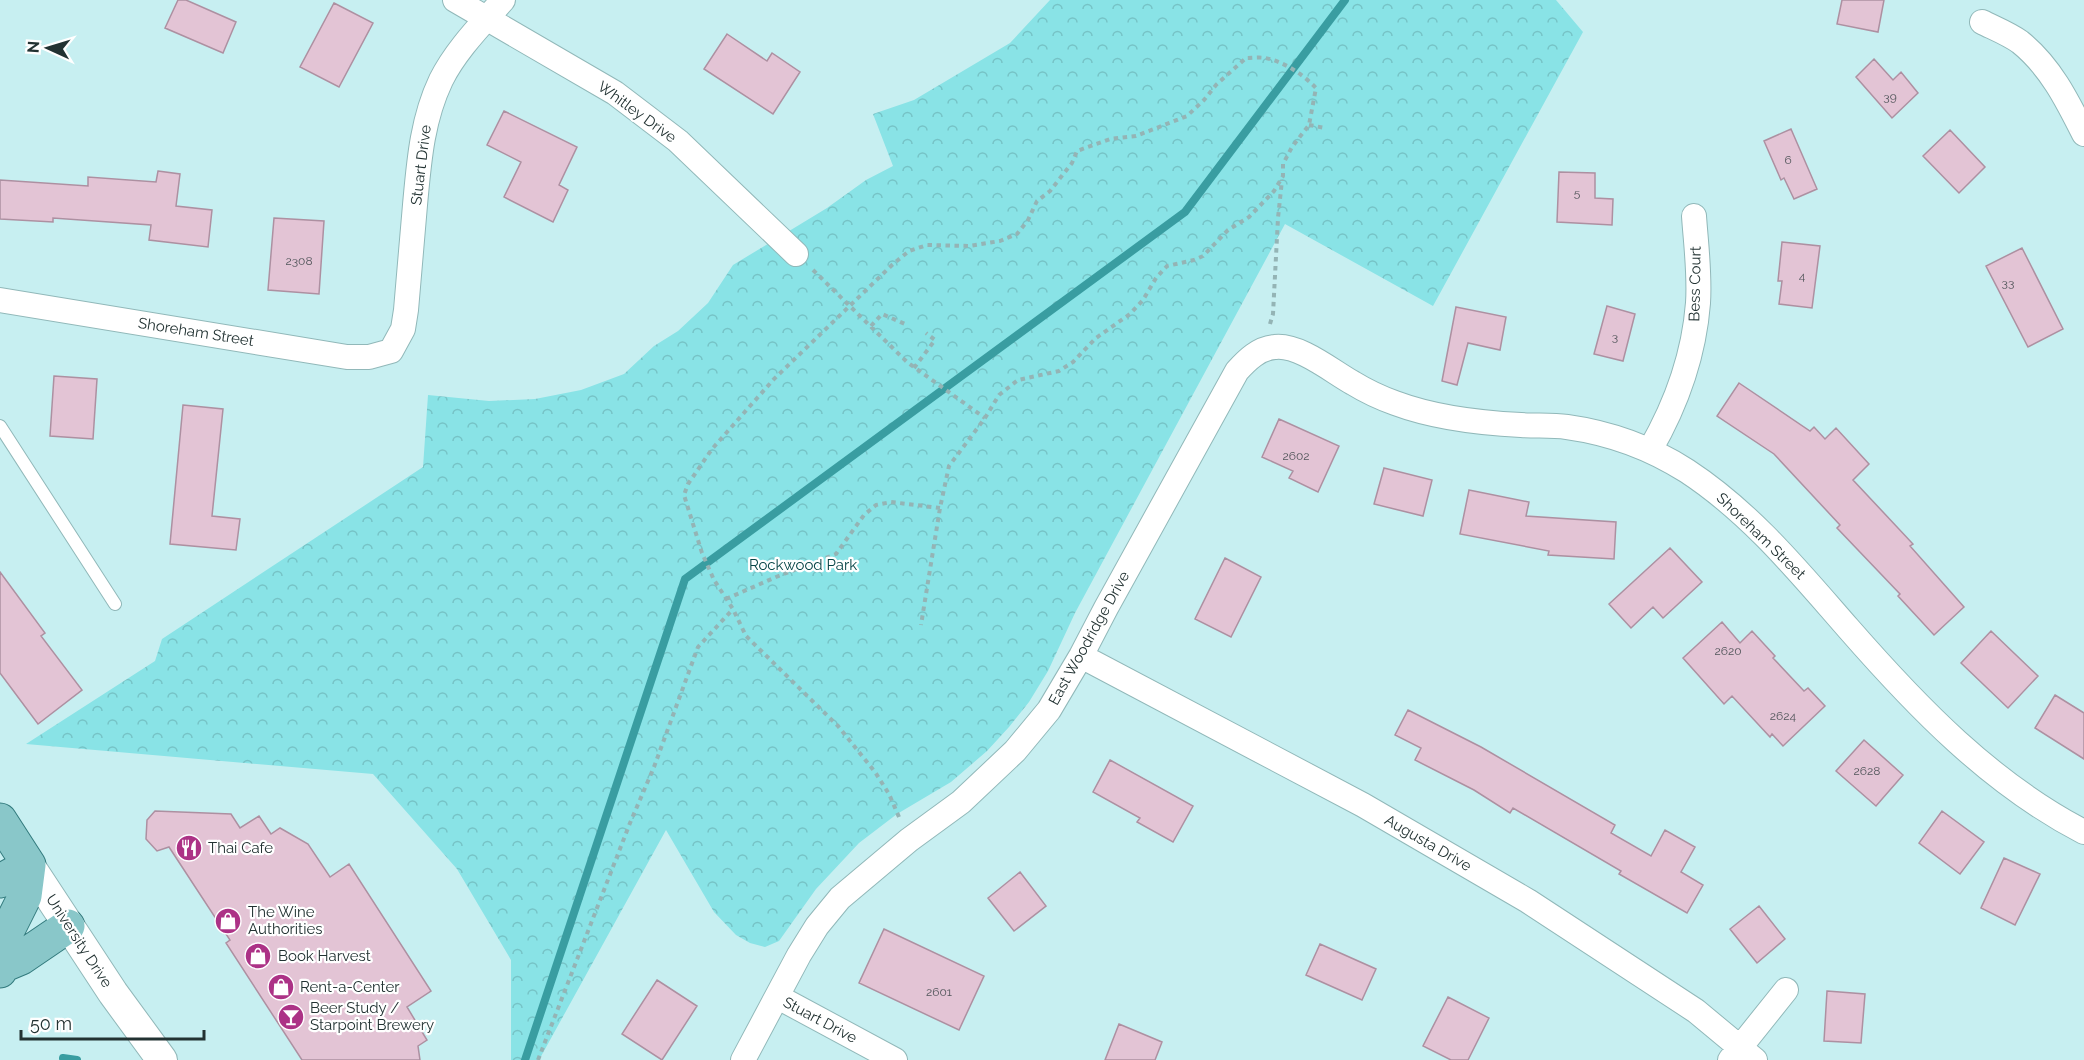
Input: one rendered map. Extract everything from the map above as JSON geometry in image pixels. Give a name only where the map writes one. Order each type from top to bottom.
[{"type":"main road","name":"University Drive","points":[[0,820],[29,865]]},
{"type":"main road","points":[[0,881],[29,865]]},
{"type":"main road","points":[[1,968],[3,940],[25,896],[29,865]]},
{"type":"main road","points":[[1,968],[21,958],[68,926]]},
{"type":"street","name":"Whitley Drive","points":[[455,0],[615,93],[678,141],[796,254]]},
{"type":"street","name":"Stuart Drive","points":[[392,351],[403,329],[406,310],[419,165],[428,113],[442,78],[458,52],[503,0]]},
{"type":"street","points":[[1982,22],[2018,40],[2037,57],[2066,99],[2084,134]]},
{"type":"street","name":"Bess Court","points":[[1650,450],[1676,399],[1694,339],[1699,279],[1695,216]]},
{"type":"street","name":"Shoreham Street","points":[[0,300],[347,357],[369,357],[392,351]]},
{"type":"street","name":"Shoreham Street","points":[[1263,351],[1276,346],[1300,352],[1328,366],[1354,384],[1395,403],[1436,415],[1478,422],[1566,427],[1606,435],[1650,450],[1687,471],[1726,499],[1758,529],[1828,603],[1915,702],[1967,752],[2025,797],[2084,832]]},
{"type":"street","name":"East Woodridge Drive","points":[[743,1060],[817,926],[840,898],[909,840],[961,802],[1015,751],[1049,710],[1237,371],[1251,356],[1263,351]]},
{"type":"street","name":"Augusta Drive","points":[[1081,656],[1363,805],[1528,901],[1696,1011],[1742,1055]]},
{"type":"street","name":"University Drive","points":[[29,865],[113,993],[162,1060]]},
{"type":"street","points":[[1742,1055],[1786,990]]},
{"type":"street","name":"Stuart Drive","points":[[778,998],[895,1060]]},
{"type":"lane","points":[[0,426],[115,604]]},
{"type":"path","points":[[909,840],[889,794],[876,772],[838,726],[746,636],[733,609],[714,580],[702,553],[684,495],[688,484],[712,449],[774,379],[909,251],[927,245],[985,244],[1017,234],[1028,220],[1037,201],[1050,191],[1072,163],[1077,151],[1110,139],[1137,136],[1187,116],[1234,66],[1246,58],[1265,58],[1276,61],[1307,79],[1316,88],[1309,125],[1292,147],[1283,164],[1273,314],[1263,351]]},
{"type":"path","points":[[1309,125],[1325,128]]},
{"type":"path","points":[[921,625],[949,466],[999,395],[1018,380],[1059,371],[1073,362],[1096,338],[1130,314],[1167,266],[1194,261],[1203,256],[1228,230],[1250,217],[1274,191],[1282,176]]},
{"type":"path","points":[[796,254],[907,362],[985,418]]},
{"type":"path","points":[[871,326],[882,314],[905,324]]},
{"type":"path","points":[[914,368],[935,340],[926,333]]},
{"type":"path","points":[[726,599],[836,554],[864,515],[876,505],[891,502],[940,508]]},
{"type":"path","points":[[538,1060],[654,767],[698,647],[733,609]]},
{"type":"green space","name":"Rockwood Park","points":[[1050,0],[1556,0],[1583,32],[1433,306],[1285,224],[1075,613],[1048,671],[1029,702],[987,751],[951,782],[897,814],[859,843],[816,889],[779,941],[765,947],[750,943],[736,935],[714,912],[666,830],[539,1060],[511,1060],[511,960],[457,869],[373,774],[26,744],[155,661],[162,639],[423,467],[428,395],[489,401],[535,399],[581,390],[624,374],[654,346],[678,331],[708,303],[733,265],[827,208],[866,180],[893,166],[873,114],[914,100],[1010,43]]},
{"type":"building","points":[[178,0],[186,0],[236,22],[223,53],[165,28]]},
{"type":"building","points":[[1842,0],[1884,0],[1878,32],[1837,24]]},
{"type":"building","points":[[334,3],[373,23],[339,87],[300,67]]},
{"type":"building","points":[[727,34],[767,61],[772,53],[800,72],[773,114],[704,69]]},
{"type":"building","points":[[1874,59],[1893,80],[1901,72],[1918,93],[1892,118],[1856,77]]},
{"type":"building","points":[[504,111],[577,147],[559,185],[568,190],[553,222],[504,197],[521,162],[487,145]]},
{"type":"building","points":[[1791,129],[1817,189],[1794,199],[1784,178],[1781,180],[1764,141]]},
{"type":"building","points":[[1950,130],[1985,167],[1959,193],[1923,156]]},
{"type":"building","points":[[158,171],[180,174],[176,206],[212,210],[208,247],[149,240],[151,225],[53,218],[53,222],[0,219],[0,180],[88,186],[88,177],[156,182]]},
{"type":"building","points":[[1559,172],[1595,173],[1595,198],[1613,199],[1612,225],[1557,222]]},
{"type":"building","points":[[274,218],[324,221],[319,294],[268,290]]},
{"type":"building","points":[[1782,242],[1820,246],[1812,308],[1779,304],[1782,281],[1778,281]]},
{"type":"building","points":[[2022,248],[2063,329],[2028,347],[1986,266]]},
{"type":"building","points":[[1607,306],[1635,314],[1623,361],[1594,354]]},
{"type":"building","points":[[1456,307],[1506,317],[1500,350],[1468,343],[1457,385],[1442,381]]},
{"type":"building","points":[[54,376],[97,379],[93,439],[50,436]]},
{"type":"building","points":[[1739,383],[1810,431],[1814,427],[1825,439],[1836,428],[1869,464],[1853,480],[1913,544],[1910,546],[1964,607],[1934,635],[1898,596],[1900,594],[1837,528],[1840,525],[1774,454],[1717,416]]},
{"type":"building","points":[[183,405],[223,409],[212,516],[240,519],[236,550],[170,544]]},
{"type":"building","points":[[1279,419],[1339,446],[1318,492],[1289,478],[1293,471],[1262,457]]},
{"type":"building","points":[[1384,468],[1432,480],[1423,516],[1374,504]]},
{"type":"building","points":[[1469,490],[1529,502],[1526,516],[1616,522],[1614,559],[1548,555],[1549,551],[1460,534]]},
{"type":"building","points":[[1670,548],[1702,582],[1663,618],[1653,607],[1631,628],[1609,604]]},
{"type":"building","points":[[1225,558],[1261,577],[1231,637],[1195,619]]},
{"type":"building","points":[[0,572],[45,633],[41,636],[82,690],[38,724],[0,673]]},
{"type":"building","points":[[1722,622],[1740,643],[1752,631],[1775,656],[1773,658],[1804,691],[1808,688],[1825,706],[1783,746],[1772,734],[1770,737],[1732,696],[1724,704],[1683,658]]},
{"type":"building","points":[[1991,631],[2038,676],[2008,708],[1961,663]]},
{"type":"building","points":[[2055,695],[2084,713],[2084,759],[2035,728]]},
{"type":"building","points":[[1408,710],[1481,747],[1615,825],[1611,833],[1651,856],[1665,830],[1695,847],[1681,872],[1703,885],[1687,913],[1619,874],[1621,871],[1513,808],[1510,813],[1474,790],[1415,760],[1421,748],[1395,735]]},
{"type":"building","points":[[1864,740],[1903,775],[1876,806],[1836,771]]},
{"type":"building","points":[[1110,760],[1193,806],[1173,842],[1137,822],[1140,818],[1093,792]]},
{"type":"building","points":[[155,811],[231,814],[240,828],[259,816],[271,834],[280,828],[308,844],[330,877],[349,864],[431,991],[407,1007],[427,1040],[418,1046],[420,1060],[302,1060],[226,943],[230,940],[169,847],[157,851],[146,839],[147,820]]},
{"type":"building","points":[[1942,811],[1984,842],[1960,874],[1919,843]]},
{"type":"building","points":[[2004,858],[2040,874],[2015,925],[1981,908]]},
{"type":"building","points":[[1020,872],[1046,906],[1014,931],[988,898]]},
{"type":"building","points":[[1759,906],[1785,939],[1757,963],[1730,929]]},
{"type":"building","points":[[884,929],[984,976],[959,1030],[859,983]]},
{"type":"building","points":[[1320,944],[1376,969],[1362,1000],[1306,975]]},
{"type":"building","points":[[657,980],[697,1006],[662,1060],[622,1034]]},
{"type":"building","points":[[1827,991],[1865,994],[1861,1043],[1824,1041]]},
{"type":"building","points":[[1448,997],[1489,1018],[1468,1060],[1451,1060],[1423,1046]]},
{"type":"building","points":[[1119,1024],[1162,1042],[1155,1060],[1105,1060]]},
{"type":"waterway","points":[[525,1060],[685,579],[1185,212],[1345,0]]},
{"type":"waterway","points":[[63,1058],[77,1060]]},
{"type":"place","name":"Thai Cafe","points":[[189,848]]},
{"type":"place","name":"The Wine Authorities","points":[[228,921]]},
{"type":"place","name":"Book Harvest","points":[[258,956]]},
{"type":"place","name":"Rent-a-Center","points":[[281,987]]},
{"type":"place","name":"Beer Study / Starpoint Brewery","points":[[291,1017]]}]
